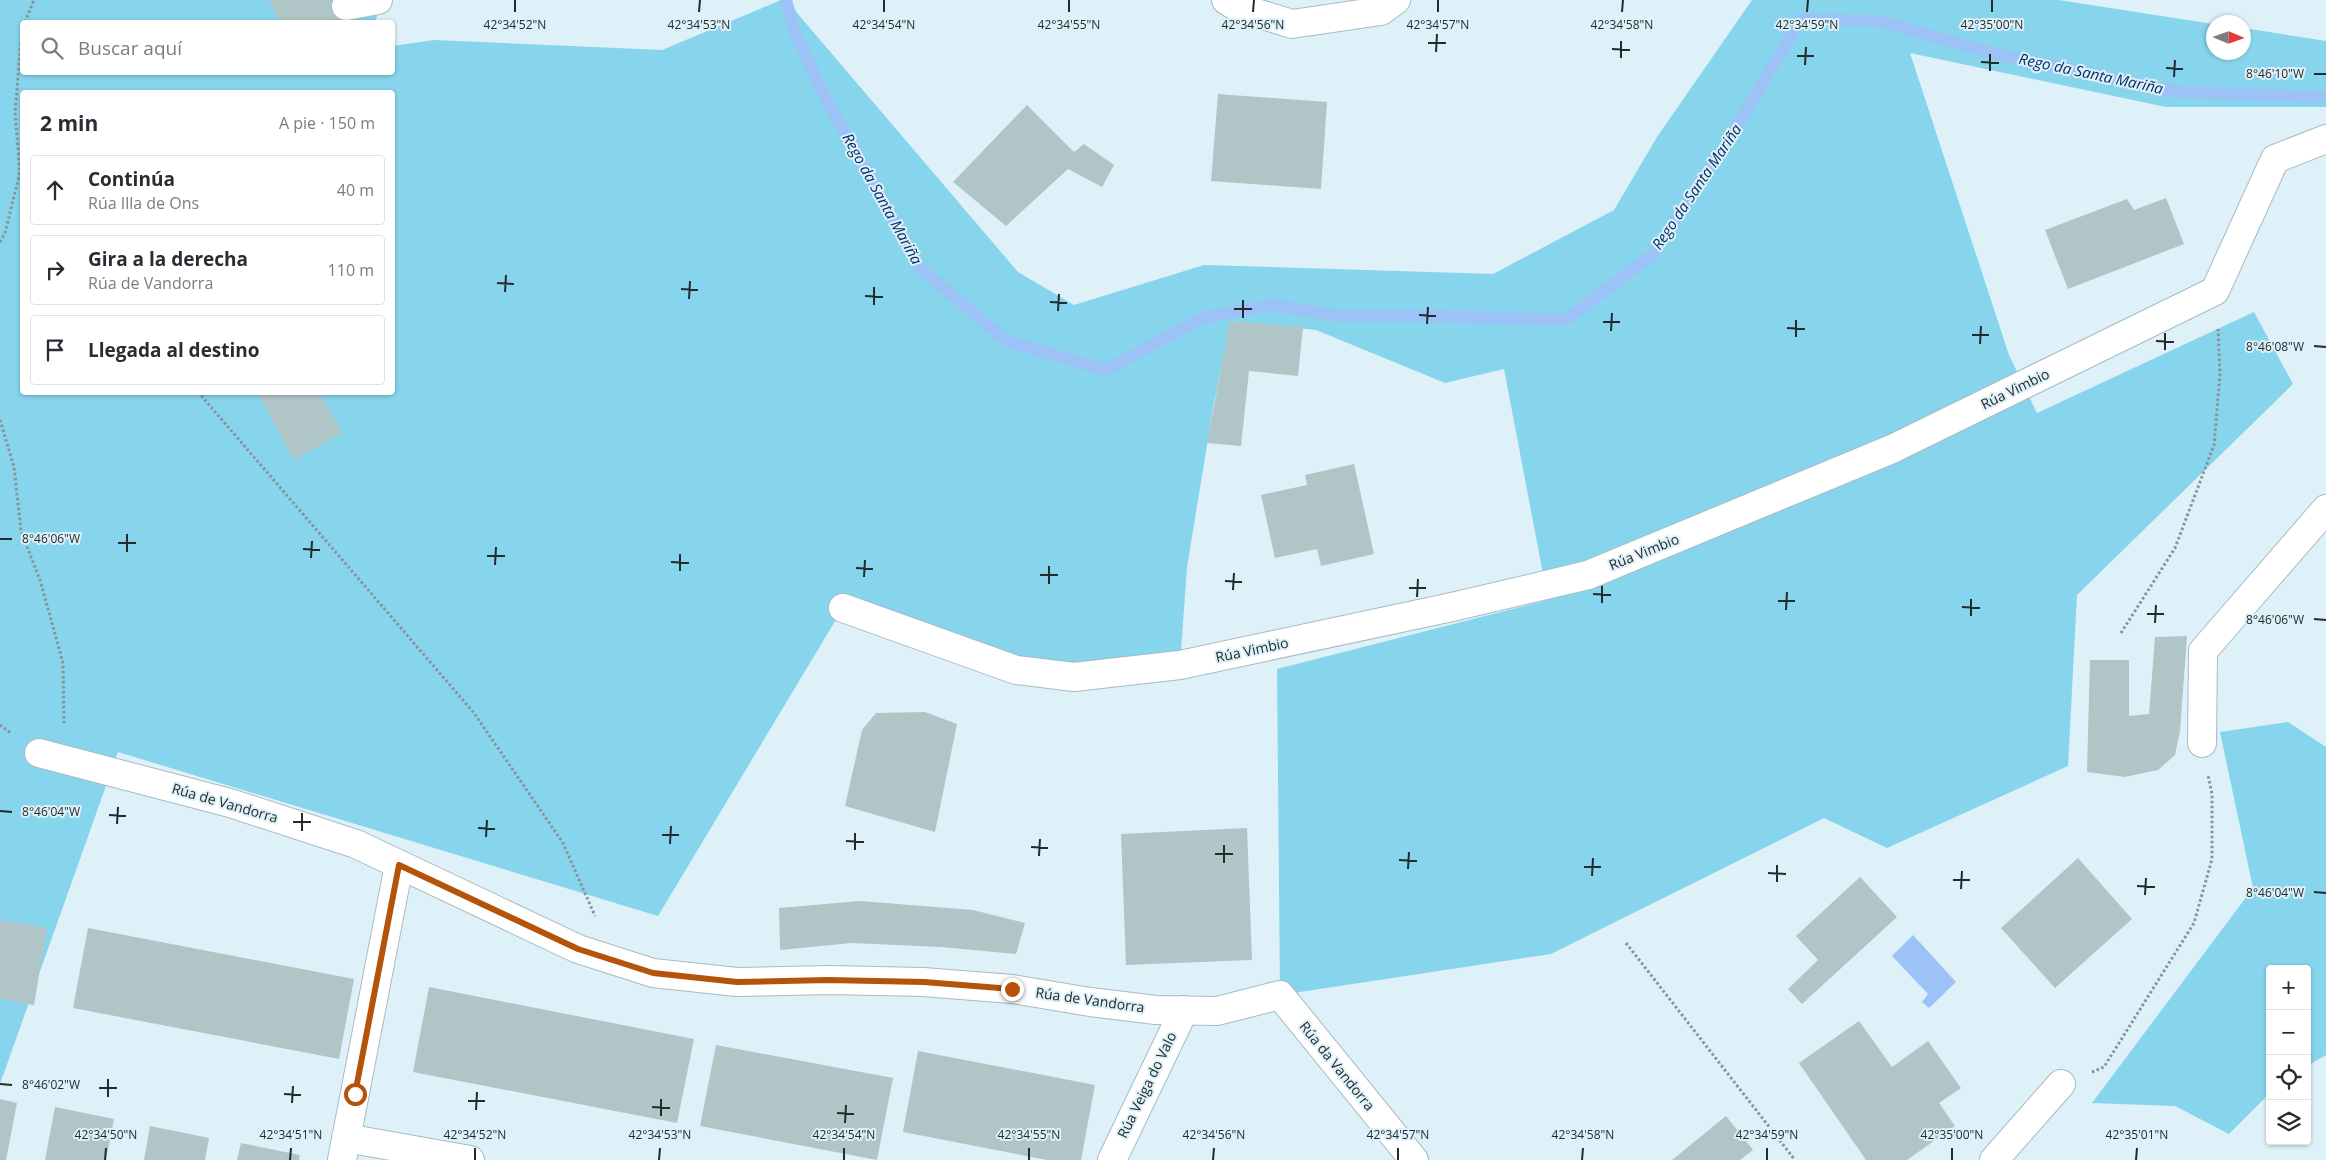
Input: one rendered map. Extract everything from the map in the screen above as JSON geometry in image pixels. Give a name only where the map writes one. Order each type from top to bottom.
[{"type":"street","points":[[346,6],[378,0]]},
{"type":"street","points":[[1226,0],[1237,7],[1292,24],[1381,11],[1396,0]]},
{"type":"street","points":[[2215,291],[2276,159],[2326,139]]},
{"type":"street","name":"Rúa Vimbio","points":[[843,608],[1016,670],[1074,677],[1180,665],[1452,607],[1588,575],[1892,449],[2215,291]]},
{"type":"street","points":[[2202,743],[2203,650],[2326,509]]},
{"type":"street","name":"Rúa de Vandorra","points":[[39,753],[230,803],[356,844],[578,949],[653,973],[737,982],[828,980],[924,982],[1012,989],[1090,1002],[1156,1010],[1217,1011],[1280,995]]},
{"type":"street","points":[[399,865],[344,1149],[470,1160]]},
{"type":"street","name":"Rúa da Vandorra","points":[[1280,995],[1414,1160]]},
{"type":"street","name":"Rúa Veiga do Valo","points":[[1112,1160],[1184,1010]]},
{"type":"street","points":[[1994,1160],[2061,1084]]},
{"type":"path","points":[[26,20],[34,0]]},
{"type":"path","points":[[20,54],[15,113],[20,163]]},
{"type":"path","points":[[0,242],[20,177]]},
{"type":"path","points":[[2121,633],[2175,548],[2214,445],[2220,374],[2215,291]]},
{"type":"path","points":[[201,395],[474,713],[563,843],[614,960]]},
{"type":"path","points":[[0,420],[14,466],[21,531],[40,580],[63,663],[65,760]]},
{"type":"path","points":[[2061,1084],[2104,1068],[2194,923],[2212,859],[2212,794],[2202,743]]},
{"type":"path","points":[[1626,943],[1795,1160]]},
{"type":"shaded area","points":[[0,0],[383,0],[376,20],[20,20],[20,75],[395,75],[395,46],[434,40],[662,50],[781,0],[786,0],[1018,272],[1074,305],[1204,265],[1493,274],[1614,210],[1657,137],[1752,0],[2059,0],[2206,23],[2206,60],[2251,60],[2251,29],[2326,41],[2326,107],[2166,107],[1910,53],[2009,355],[2037,413],[2254,312],[2293,384],[2077,595],[2068,766],[1887,848],[1824,818],[1551,954],[1280,995],[1277,669],[1548,600],[1504,369],[1445,383],[1316,330],[1231,321],[1214,403],[1187,567],[1180,665],[1074,677],[843,608],[658,916],[118,752],[0,1084]]},
{"type":"shaded area","points":[[2288,722],[2326,747],[2326,1055],[2311,1064],[2311,965],[2266,965],[2266,1097],[2229,1134],[2175,1106],[2092,1103],[2253,888],[2220,732]]},
{"type":"shaded area","points":[[1913,935],[1956,982],[1929,1008],[1922,1002],[1928,994],[1892,956]]},
{"type":"building","points":[[269,0],[329,0],[338,20],[279,20]]},
{"type":"building","points":[[1218,94],[1327,102],[1321,189],[1211,181]]},
{"type":"building","points":[[1027,105],[1074,152],[1084,144],[1114,165],[1102,187],[1068,169],[1006,226],[953,182]]},
{"type":"building","points":[[2166,198],[2184,244],[2068,289],[2045,230],[2127,199],[2134,210]]},
{"type":"building","points":[[1230,321],[1303,327],[1298,376],[1249,371],[1241,446],[1207,443]]},
{"type":"building","points":[[259,395],[321,395],[342,433],[294,460]]},
{"type":"building","points":[[1354,464],[1374,554],[1321,566],[1317,549],[1275,558],[1261,495],[1307,485],[1305,475]]},
{"type":"building","points":[[2187,636],[2180,731],[2175,755],[2158,770],[2125,777],[2087,772],[2090,660],[2129,660],[2129,716],[2149,714],[2155,637]]},
{"type":"building","points":[[925,712],[957,724],[935,832],[845,806],[862,730],[876,713]]},
{"type":"building","points":[[1247,828],[1252,960],[1126,965],[1121,834]]},
{"type":"building","points":[[2078,858],[2132,919],[2055,988],[2001,928]]},
{"type":"building","points":[[1860,877],[1897,917],[1802,1004],[1788,989],[1818,960],[1796,936]]},
{"type":"building","points":[[860,901],[973,910],[1025,923],[1016,954],[941,947],[852,943],[780,950],[779,908]]},
{"type":"building","points":[[0,920],[47,928],[34,1005],[0,999]]},
{"type":"building","points":[[88,928],[354,979],[339,1059],[73,1008]]},
{"type":"building","points":[[429,987],[694,1039],[677,1123],[413,1072]]},
{"type":"building","points":[[1859,1021],[1892,1067],[1928,1041],[1961,1088],[1939,1103],[1955,1126],[1907,1160],[1866,1160],[1799,1063]]},
{"type":"building","points":[[716,1045],[893,1078],[877,1160],[700,1126]]},
{"type":"building","points":[[918,1051],[1095,1085],[1081,1160],[1047,1160],[903,1132]]},
{"type":"building","points":[[0,1099],[17,1103],[6,1160],[0,1160]]},
{"type":"building","points":[[55,1107],[114,1119],[106,1160],[45,1160]]},
{"type":"building","points":[[1726,1116],[1753,1150],[1740,1160],[1672,1160]]},
{"type":"building","points":[[150,1126],[209,1138],[205,1160],[144,1160]]},
{"type":"building","points":[[241,1143],[300,1155],[299,1160],[237,1160]]},
{"type":"waterway","name":"Rego da Santa Mariña","points":[[786,0],[796,35],[826,99],[920,268],[1007,341],[1106,370],[1202,318],[1272,305],[1340,316],[1441,316],[1566,320],[1653,254],[1731,136],[1801,19],[1880,21],[2003,56],[2177,92],[2326,97]]},
{"type":"route","points":[[355,1094],[399,865],[578,949],[653,973],[737,982],[828,980],[924,982],[1012,989]]}]
